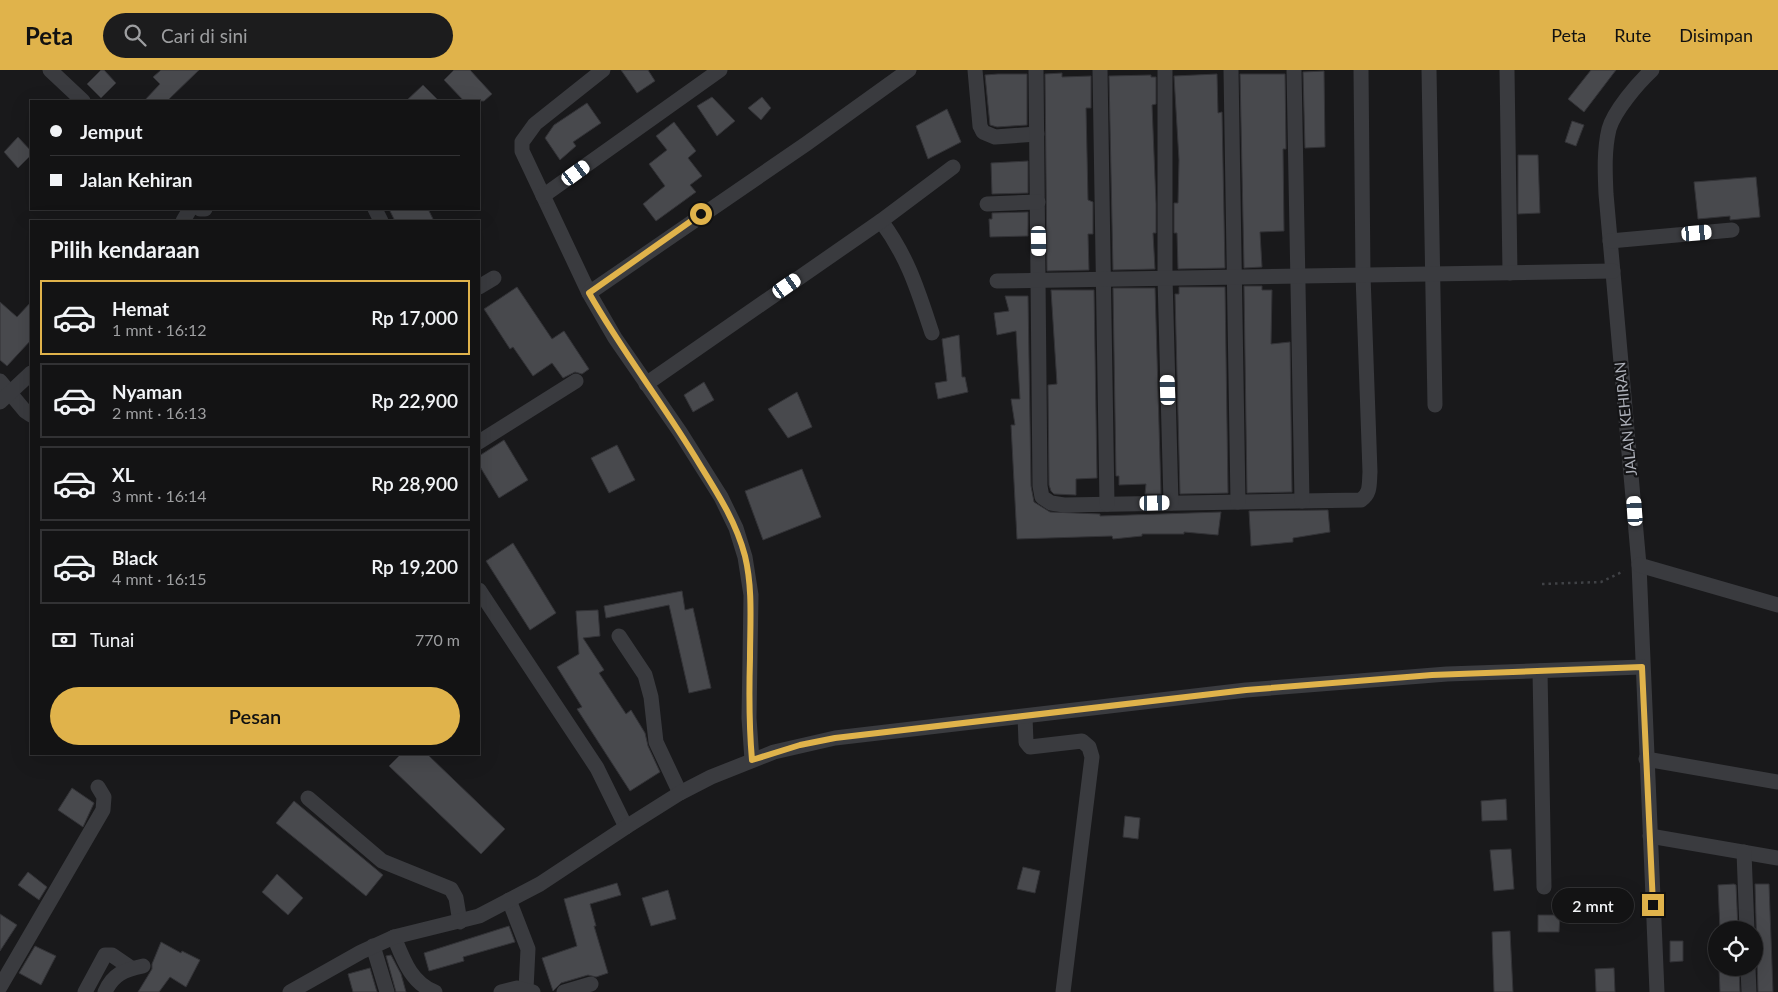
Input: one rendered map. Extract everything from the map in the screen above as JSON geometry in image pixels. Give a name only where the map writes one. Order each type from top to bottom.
[{"type":"street","points":[[50,70],[82,100]]},
{"type":"street","points":[[603,70],[535,124],[522,142],[522,151],[589,293],[614,338],[721,497],[736,528],[745,557],[751,595],[749,718],[752,760]]},
{"type":"street","points":[[543,196],[720,70]]},
{"type":"street","points":[[589,293],[806,144],[909,70]]},
{"type":"street","points":[[975,70],[980,126],[983,132],[995,137],[1037,134]]},
{"type":"street","points":[[1036,70],[1042,497],[1051,503],[1064,505],[1360,500],[1369,491],[1360,70]]},
{"type":"street","points":[[1100,70],[1107,504]]},
{"type":"street","points":[[1165,70],[1165,277],[1171,503]]},
{"type":"street","points":[[1231,70],[1238,502]]},
{"type":"street","points":[[1294,70],[1302,501]]},
{"type":"street","points":[[1429,70],[1435,405]]},
{"type":"street","points":[[1507,70],[1510,273]]},
{"type":"street","name":"JALAN KEHIRAN","points":[[1642,73],[1610,127],[1605,156],[1610,241],[1639,565],[1657,992]]},
{"type":"street","points":[[646,384],[881,221],[953,167]]},
{"type":"street","points":[[987,204],[1038,202]]},
{"type":"street","points":[[881,221],[899,245],[909,267],[932,333]]},
{"type":"street","points":[[1610,241],[1732,230]]},
{"type":"street","points":[[997,281],[1165,277],[1613,272]]},
{"type":"street","points":[[480,286],[494,278]]},
{"type":"street","points":[[30,374],[3,392],[30,414]]},
{"type":"street","points":[[480,441],[576,381]]},
{"type":"street","points":[[1639,565],[1778,605]]},
{"type":"street","points":[[480,592],[597,768],[621,817]]},
{"type":"street","points":[[619,636],[645,676],[651,697],[656,742],[675,783]]},
{"type":"street","points":[[290,992],[373,946],[458,910],[479,916],[540,884],[621,817],[675,783],[711,777],[752,760],[800,745],[835,738],[1246,690],[1400,677],[1642,667]]},
{"type":"street","points":[[1540,671],[1544,887]]},
{"type":"street","points":[[1025,717],[1026,742],[1030,746],[1082,741],[1090,747],[1092,758],[1063,992]]},
{"type":"street","points":[[1646,759],[1778,782]]},
{"type":"street","points":[[0,987],[103,810],[104,798],[98,787]]},
{"type":"street","points":[[308,798],[382,861],[396,869],[439,883],[451,889],[458,910]]},
{"type":"street","points":[[1650,836],[1778,858]]},
{"type":"street","points":[[1744,852],[1747,921]]},
{"type":"street","points":[[501,992],[517,988],[530,990],[528,949],[509,900]]},
{"type":"street","points":[[394,937],[411,974],[424,988],[435,992]]},
{"type":"street","points":[[373,946],[387,992]]},
{"type":"street","points":[[85,992],[105,955],[112,955],[137,967],[116,975],[105,992]]},
{"type":"street","points":[[1748,976],[1749,992]]},
{"type":"street","points":[[564,992],[591,984]]},
{"type":"path","points":[[1542,584],[1600,582],[1639,565]]},
{"type":"building","points":[[101,70],[104,70],[116,83],[101,98],[87,84]]},
{"type":"building","points":[[161,70],[199,70],[168,100],[145,100],[160,84],[153,77]]},
{"type":"building","points":[[454,70],[470,70],[492,94],[484,101],[463,100],[444,80]]},
{"type":"building","points":[[621,70],[648,70],[655,81],[637,93]]},
{"type":"building","points":[[1591,70],[1616,70],[1584,112],[1568,99]]},
{"type":"building","points":[[1324,71],[1325,147],[1305,148],[1303,72]]},
{"type":"building","points":[[1062,73],[1062,77],[1091,76],[1091,108],[1086,108],[1088,200],[1093,202],[1093,234],[1088,234],[1089,270],[1047,271],[1045,74]]},
{"type":"building","points":[[1027,74],[1027,125],[997,127],[990,125],[985,75]]},
{"type":"building","points":[[1217,74],[1218,113],[1222,112],[1225,268],[1178,269],[1177,233],[1174,233],[1174,203],[1178,203],[1179,160],[1174,76]]},
{"type":"building","points":[[1240,74],[1285,74],[1286,149],[1283,149],[1284,231],[1260,232],[1262,267],[1244,268]]},
{"type":"building","points":[[1151,75],[1151,77],[1156,77],[1156,104],[1152,105],[1156,204],[1156,233],[1153,233],[1155,269],[1113,270],[1109,76]]},
{"type":"building","points":[[423,85],[438,100],[407,100]]},
{"type":"building","points":[[712,97],[735,121],[717,136],[697,106]]},
{"type":"building","points":[[762,97],[771,108],[761,120],[748,108]]},
{"type":"building","points":[[587,103],[601,123],[573,142],[576,146],[560,160],[545,138],[554,125]]},
{"type":"building","points":[[947,109],[961,142],[928,159],[916,126]]},
{"type":"building","points":[[1572,121],[1584,125],[1576,146],[1565,142]]},
{"type":"building","points":[[674,122],[696,151],[688,158],[702,176],[690,185],[696,192],[656,221],[643,204],[665,186],[649,164],[667,150],[656,136]]},
{"type":"building","points":[[18,137],[30,150],[30,156],[18,168],[4,152]]},
{"type":"building","points":[[1518,155],[1538,155],[1540,213],[1518,214]]},
{"type":"building","points":[[1028,161],[1028,193],[992,194],[991,163]]},
{"type":"building","points":[[1756,177],[1760,217],[1730,220],[1730,216],[1698,219],[1694,182]]},
{"type":"building","points":[[390,210],[428,210],[434,220],[394,220]]},
{"type":"building","points":[[1028,212],[1028,236],[990,237],[989,219],[992,219],[992,213]]},
{"type":"building","points":[[1244,286],[1262,286],[1262,290],[1272,290],[1271,344],[1290,342],[1292,492],[1247,493]]},
{"type":"building","points":[[517,287],[552,339],[564,331],[589,369],[582,374],[575,372],[563,378],[552,363],[533,376],[513,347],[510,349],[484,309]]},
{"type":"building","points":[[1179,287],[1225,287],[1228,493],[1180,494],[1175,294],[1179,294]]},
{"type":"building","points":[[1113,288],[1155,288],[1161,494],[1145,494],[1146,484],[1119,485],[1119,476],[1116,476]]},
{"type":"building","points":[[1051,290],[1094,290],[1097,478],[1076,479],[1076,495],[1054,494],[1049,485],[1048,385],[1057,384]]},
{"type":"building","points":[[1005,296],[1028,296],[1031,486],[1034,502],[1050,512],[1100,514],[1100,516],[1221,512],[1218,535],[1184,532],[1184,534],[1142,534],[1142,536],[1113,539],[1112,536],[1017,539],[1011,425],[1015,425],[1011,399],[1020,399],[1016,331],[997,335],[994,313],[1009,311]]},
{"type":"building","points":[[0,302],[17,317],[30,303],[30,341],[7,366],[0,360]]},
{"type":"building","points":[[959,335],[962,377],[965,377],[968,392],[938,399],[935,383],[947,381],[942,339]]},
{"type":"building","points":[[704,382],[714,400],[693,412],[684,395]]},
{"type":"building","points":[[797,392],[812,427],[788,438],[768,409]]},
{"type":"building","points":[[504,440],[528,480],[499,498],[480,467],[480,455]]},
{"type":"building","points":[[617,445],[635,480],[609,493],[591,458]]},
{"type":"building","points":[[802,469],[821,517],[763,540],[745,491]]},
{"type":"building","points":[[1328,510],[1330,532],[1293,538],[1293,542],[1251,546],[1249,511]]},
{"type":"building","points":[[513,543],[556,613],[530,630],[486,561]]},
{"type":"building","points":[[682,591],[685,610],[693,608],[711,688],[689,693],[669,605],[606,618],[604,606]]},
{"type":"building","points":[[598,610],[600,636],[583,638],[604,670],[599,673],[626,714],[631,710],[645,733],[648,746],[660,772],[630,791],[577,709],[582,707],[557,667],[579,654],[576,611]]},
{"type":"building","points":[[400,755],[428,755],[505,829],[481,854],[389,766]]},
{"type":"building","points":[[72,788],[94,803],[83,827],[58,810]]},
{"type":"building","points":[[1506,799],[1507,820],[1482,821],[1481,801]]},
{"type":"building","points":[[294,801],[383,875],[366,896],[276,823]]},
{"type":"building","points":[[1125,816],[1140,818],[1138,839],[1123,837]]},
{"type":"building","points":[[1511,849],[1514,889],[1494,891],[1490,850]]},
{"type":"building","points":[[1023,867],[1040,871],[1035,893],[1017,889]]},
{"type":"building","points":[[28,872],[47,887],[39,900],[18,885]]},
{"type":"building","points":[[277,874],[303,898],[288,915],[262,892]]},
{"type":"building","points":[[617,883],[621,895],[590,904],[596,926],[594,926],[608,973],[596,977],[588,975],[561,983],[553,991],[542,958],[577,946],[564,899]]},
{"type":"building","points":[[1755,884],[1769,884],[1773,992],[1758,992],[1758,976],[1763,976],[1763,921],[1756,921]]},
{"type":"building","points":[[1718,885],[1736,885],[1738,921],[1720,921]]},
{"type":"building","points":[[668,890],[676,919],[651,926],[642,898]]},
{"type":"building","points":[[0,914],[17,925],[0,951]]},
{"type":"building","points":[[1538,915],[1560,915],[1559,932],[1538,932]]},
{"type":"building","points":[[509,926],[515,942],[463,957],[464,961],[429,971],[424,953]]},
{"type":"building","points":[[1510,931],[1513,992],[1494,992],[1492,932]]},
{"type":"building","points":[[1670,941],[1683,941],[1683,961],[1670,962]]},
{"type":"building","points":[[161,942],[181,953],[182,951],[200,960],[186,987],[170,977],[159,992],[138,992],[152,969],[152,964]]},
{"type":"building","points":[[35,946],[56,956],[41,985],[19,973]]},
{"type":"building","points":[[391,955],[401,974],[406,992],[396,992],[386,956]]},
{"type":"building","points":[[370,968],[377,992],[353,992],[348,974]]},
{"type":"building","points":[[1614,968],[1615,992],[1596,992],[1595,969]]},
{"type":"building","points":[[1719,976],[1739,976],[1740,992],[1720,992]]},
{"type":"route","points":[[701,214],[589,293],[614,338],[680,432],[721,497],[736,528],[745,557],[751,595],[749,718],[752,760],[800,745],[835,738],[1246,690],[1432,675],[1642,667],[1653,905]]}]
